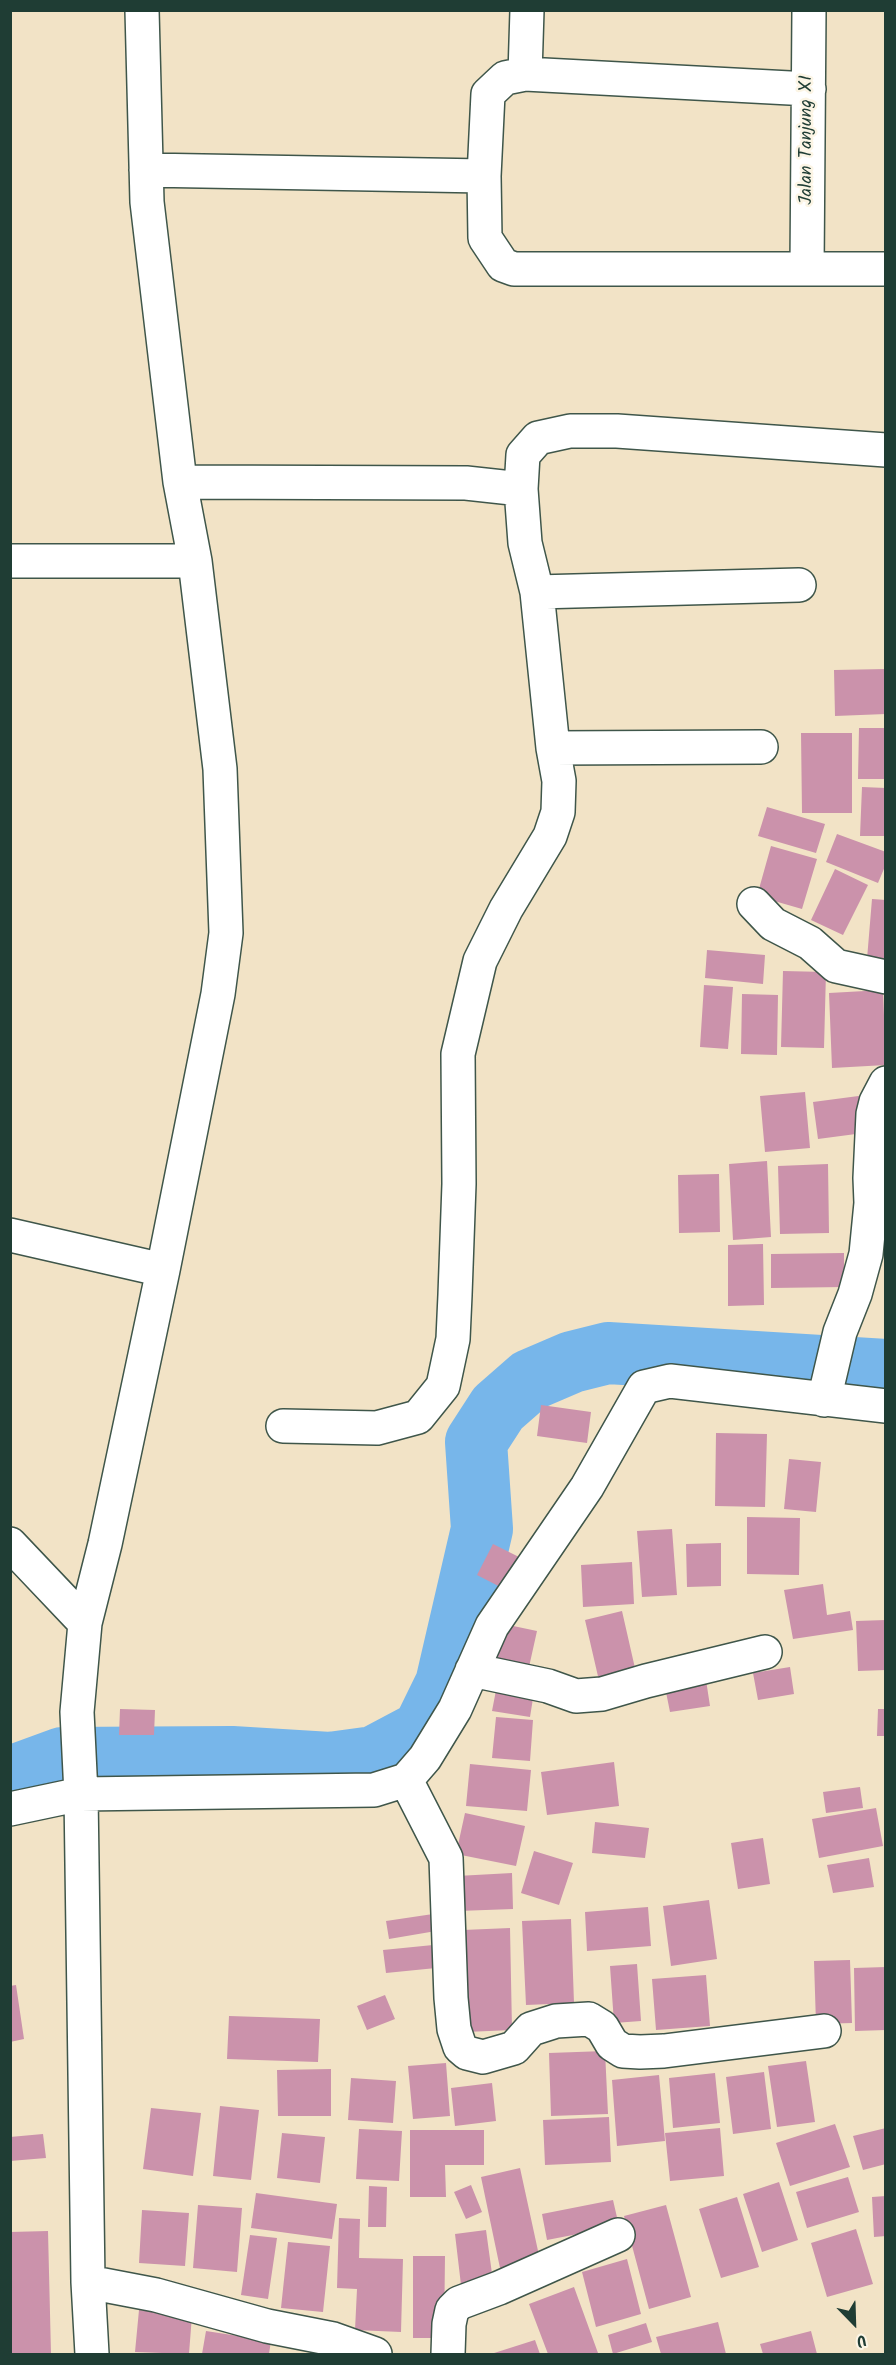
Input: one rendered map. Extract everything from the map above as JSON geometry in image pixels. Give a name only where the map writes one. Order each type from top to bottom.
[{"type":"street","points":[[92,2355],[88,2282],[81,1792],[77,1712],[85,1623],[105,1544],[163,1270],[216,1005],[226,933],[220,769],[195,561],[180,482],[147,202],[142,10]]},
{"type":"street","points":[[525,74],[527,10]]},
{"type":"street","name":"Jalan Tanjung XI","points":[[807,269],[809,10]]},
{"type":"street","points":[[808,89],[525,74],[505,78],[488,94],[484,176],[485,238],[503,265],[514,269],[885,269]]},
{"type":"street","points":[[146,170],[484,176]]},
{"type":"street","points":[[283,1426],[377,1428],[418,1417],[443,1386],[453,1338],[455,1295],[459,1184],[458,1054],[480,961],[506,909],[550,836],[558,812],[560,781],[553,748],[537,592],[525,543],[521,489],[523,456],[538,438],[570,431],[617,431],[885,450]]},
{"type":"street","points":[[180,482],[466,483],[521,489]]},
{"type":"street","points":[[10,561],[195,561]]},
{"type":"street","points":[[537,592],[799,585]]},
{"type":"street","points":[[553,748],[761,747]]},
{"type":"street","points":[[754,904],[773,924],[810,943],[836,966],[885,977]]},
{"type":"street","points":[[830,1378],[840,1332],[855,1294],[866,1254],[871,1203],[873,1114],[885,1083]]},
{"type":"street","points":[[10,1235],[163,1270]]},
{"type":"street","points":[[10,1809],[81,1792],[374,1790],[406,1780],[425,1758],[455,1709],[492,1626],[587,1487],[644,1387],[670,1382],[830,1378],[885,1406]]},
{"type":"street","points":[[10,1544],[85,1623]]},
{"type":"street","points":[[472,1670],[548,1686],[576,1696],[602,1694],[646,1680],[765,1652]]},
{"type":"street","points":[[406,1780],[446,1858],[454,2029],[460,2047],[467,2053],[483,2057],[514,2048],[531,2029],[556,2021],[589,2019],[602,2027],[612,2044],[623,2051],[640,2052],[824,2031]]},
{"type":"street","points":[[448,2355],[449,2324],[452,2310],[459,2303],[499,2288],[618,2235]]},
{"type":"street","points":[[88,2282],[156,2295],[267,2326],[333,2339],[375,2355]]},
{"type":"building","points":[[886,669],[886,714],[835,716],[834,670]]},
{"type":"building","points":[[859,728],[886,728],[886,779],[858,779]]},
{"type":"building","points":[[801,733],[852,733],[852,813],[802,813]]},
{"type":"building","points":[[862,787],[886,788],[886,836],[860,836]]},
{"type":"building","points":[[767,807],[825,824],[816,853],[758,836]]},
{"type":"building","points":[[837,834],[886,852],[886,864],[878,883],[826,862]]},
{"type":"building","points":[[771,846],[817,859],[802,909],[757,896]]},
{"type":"building","points":[[835,869],[868,885],[843,935],[811,920]]},
{"type":"building","points":[[872,899],[886,900],[886,961],[867,959]]},
{"type":"building","points":[[707,950],[765,955],[763,984],[705,978]]},
{"type":"building","points":[[783,971],[826,972],[824,1048],[781,1047]]},
{"type":"building","points":[[704,985],[733,987],[728,1049],[700,1047]]},
{"type":"building","points":[[883,990],[886,1065],[832,1068],[829,993]]},
{"type":"building","points":[[742,994],[778,995],[777,1055],[741,1054]]},
{"type":"building","points":[[805,1092],[810,1148],[765,1152],[760,1096]]},
{"type":"building","points":[[866,1095],[871,1132],[818,1139],[813,1102]]},
{"type":"building","points":[[767,1161],[771,1237],[733,1240],[729,1164]]},
{"type":"building","points":[[828,1164],[829,1233],[780,1234],[778,1166]]},
{"type":"building","points":[[719,1174],[720,1232],[679,1233],[678,1175]]},
{"type":"building","points":[[763,1244],[764,1305],[728,1306],[728,1245]]},
{"type":"building","points":[[844,1253],[844,1287],[771,1288],[771,1254]]},
{"type":"building","points":[[541,1405],[591,1412],[587,1443],[537,1436]]},
{"type":"building","points":[[716,1433],[767,1434],[765,1507],[715,1506]]},
{"type":"building","points":[[789,1459],[821,1462],[816,1512],[784,1509]]},
{"type":"building","points":[[747,1517],[800,1518],[799,1575],[747,1574]]},
{"type":"building","points":[[672,1529],[677,1595],[642,1597],[637,1531]]},
{"type":"building","points":[[721,1543],[721,1586],[687,1587],[686,1544]]},
{"type":"building","points":[[493,1544],[527,1561],[510,1592],[477,1575]]},
{"type":"building","points":[[632,1562],[634,1604],[583,1607],[581,1565]]},
{"type":"building","points":[[823,1584],[827,1615],[850,1611],[853,1630],[793,1639],[784,1590]]},
{"type":"building","points":[[622,1611],[637,1677],[600,1685],[585,1620]]},
{"type":"building","points":[[886,1620],[886,1670],[858,1671],[856,1621]]},
{"type":"building","points":[[499,1623],[537,1631],[527,1676],[489,1667]]},
{"type":"building","points":[[790,1667],[794,1694],[758,1700],[753,1673]]},
{"type":"building","points":[[498,1680],[535,1686],[530,1717],[492,1711]]},
{"type":"building","points":[[706,1680],[710,1706],[670,1712],[665,1687]]},
{"type":"building","points":[[120,1709],[155,1710],[154,1735],[119,1735]]},
{"type":"building","points":[[878,1709],[886,1709],[886,1736],[877,1736]]},
{"type":"building","points":[[496,1717],[533,1720],[530,1761],[492,1758]]},
{"type":"building","points":[[614,1762],[619,1806],[547,1815],[541,1772]]},
{"type":"building","points":[[470,1764],[531,1770],[527,1811],[466,1806]]},
{"type":"building","points":[[860,1787],[863,1808],[826,1813],[823,1792]]},
{"type":"building","points":[[876,1808],[883,1846],[819,1858],[812,1819]]},
{"type":"building","points":[[465,1813],[525,1826],[516,1866],[456,1854]]},
{"type":"building","points":[[595,1822],[649,1828],[645,1858],[592,1853]]},
{"type":"building","points":[[763,1838],[770,1884],[738,1889],[731,1843]]},
{"type":"building","points":[[534,1851],[573,1863],[559,1905],[521,1893]]},
{"type":"building","points":[[869,1858],[874,1887],[833,1893],[827,1865]]},
{"type":"building","points":[[512,1873],[513,1909],[458,1911],[457,1876]]},
{"type":"building","points":[[709,1900],[717,1959],[671,1966],[663,1906]]},
{"type":"building","points":[[648,1907],[651,1946],[587,1951],[585,1912]]},
{"type":"building","points":[[433,1914],[436,1931],[389,1939],[386,1921]]},
{"type":"building","points":[[571,1919],[574,2003],[526,2005],[522,1921]]},
{"type":"building","points":[[510,1928],[512,2030],[466,2032],[463,1930]]},
{"type":"building","points":[[433,1945],[436,1968],[386,1973],[383,1950]]},
{"type":"building","points":[[850,1960],[852,2023],[816,2024],[814,1961]]},
{"type":"building","points":[[637,1964],[641,2021],[614,2023],[610,1966]]},
{"type":"building","points":[[886,1967],[886,2030],[855,2031],[854,1968]]},
{"type":"building","points":[[706,1975],[710,2026],[656,2030],[652,1979]]},
{"type":"building","points":[[16,1985],[24,2039],[10,2042],[10,1986]]},
{"type":"building","points":[[385,1995],[395,2019],[367,2030],[357,2006]]},
{"type":"building","points":[[229,2016],[320,2019],[318,2062],[227,2059]]},
{"type":"building","points":[[605,2051],[608,2114],[551,2116],[549,2053]]},
{"type":"building","points":[[806,2061],[815,2122],[777,2127],[768,2066]]},
{"type":"building","points":[[446,2063],[450,2116],[413,2119],[408,2066]]},
{"type":"building","points":[[331,2069],[331,2116],[278,2116],[277,2070]]},
{"type":"building","points":[[764,2072],[771,2129],[733,2134],[726,2077]]},
{"type":"building","points":[[715,2073],[720,2123],[673,2128],[669,2078]]},
{"type":"building","points":[[659,2075],[665,2141],[617,2146],[612,2080]]},
{"type":"building","points":[[351,2078],[396,2081],[393,2123],[348,2120]]},
{"type":"building","points":[[492,2083],[496,2121],[455,2126],[451,2088]]},
{"type":"building","points":[[220,2106],[259,2110],[251,2180],[213,2176]]},
{"type":"building","points":[[151,2108],[201,2113],[193,2176],[143,2169]]},
{"type":"building","points":[[609,2117],[611,2162],[545,2165],[543,2120]]},
{"type":"building","points":[[835,2124],[850,2167],[790,2186],[776,2143]]},
{"type":"building","points":[[720,2128],[724,2176],[670,2181],[665,2133]]},
{"type":"building","points":[[886,2128],[886,2164],[863,2170],[853,2136]]},
{"type":"building","points":[[359,2129],[402,2131],[399,2181],[356,2179]]},
{"type":"building","points":[[410,2130],[484,2130],[484,2165],[445,2165],[446,2197],[410,2197]]},
{"type":"building","points":[[282,2133],[325,2137],[320,2183],[277,2178]]},
{"type":"building","points":[[43,2134],[46,2158],[10,2161],[10,2137]]},
{"type":"building","points":[[520,2168],[540,2260],[500,2268],[481,2177]]},
{"type":"building","points":[[848,2177],[859,2212],[807,2228],[796,2192]]},
{"type":"building","points":[[779,2182],[798,2240],[762,2252],[743,2194]]},
{"type":"building","points":[[471,2185],[482,2212],[466,2219],[454,2192]]},
{"type":"building","points":[[369,2186],[387,2187],[386,2227],[368,2227]]},
{"type":"building","points":[[256,2193],[337,2204],[332,2239],[251,2228]]},
{"type":"building","points":[[886,2196],[886,2236],[874,2237],[872,2197]]},
{"type":"building","points":[[737,2197],[759,2267],[721,2278],[699,2209]]},
{"type":"building","points":[[613,2200],[619,2226],[547,2240],[542,2214]]},
{"type":"building","points":[[198,2205],[242,2208],[237,2272],[193,2268]]},
{"type":"building","points":[[666,2205],[691,2297],[649,2309],[624,2216]]},
{"type":"building","points":[[142,2210],[189,2213],[185,2266],[139,2263]]},
{"type":"building","points":[[339,2218],[360,2219],[359,2258],[403,2259],[401,2332],[355,2330],[357,2289],[337,2288]]},
{"type":"building","points":[[856,2229],[873,2284],[827,2297],[811,2243]]},
{"type":"building","points":[[486,2230],[493,2281],[461,2285],[455,2234]]},
{"type":"building","points":[[48,2231],[51,2354],[10,2354],[10,2232]]},
{"type":"building","points":[[250,2235],[277,2238],[268,2299],[241,2295]]},
{"type":"building","points":[[288,2242],[330,2246],[323,2312],[281,2308]]},
{"type":"building","points":[[413,2256],[445,2256],[444,2338],[413,2338]]},
{"type":"building","points":[[627,2259],[641,2314],[596,2327],[582,2272]]},
{"type":"building","points":[[574,2287],[598,2353],[548,2354],[529,2304]]},
{"type":"building","points":[[139,2310],[192,2315],[189,2354],[135,2352]]},
{"type":"building","points":[[718,2322],[726,2354],[661,2354],[656,2337]]},
{"type":"building","points":[[646,2323],[652,2342],[613,2354],[608,2335]]},
{"type":"building","points":[[206,2331],[271,2341],[269,2354],[202,2354]]},
{"type":"building","points":[[811,2331],[817,2354],[763,2354],[760,2344]]},
{"type":"building","points":[[535,2340],[540,2354],[491,2354]]},
{"type":"waterway","points":[[10,1777],[62,1758],[232,1757],[330,1763],[374,1757],[423,1731],[446,1684],[482,1529],[476,1442],[498,1408],[530,1380],[572,1362],[608,1353],[886,1370]]}]
